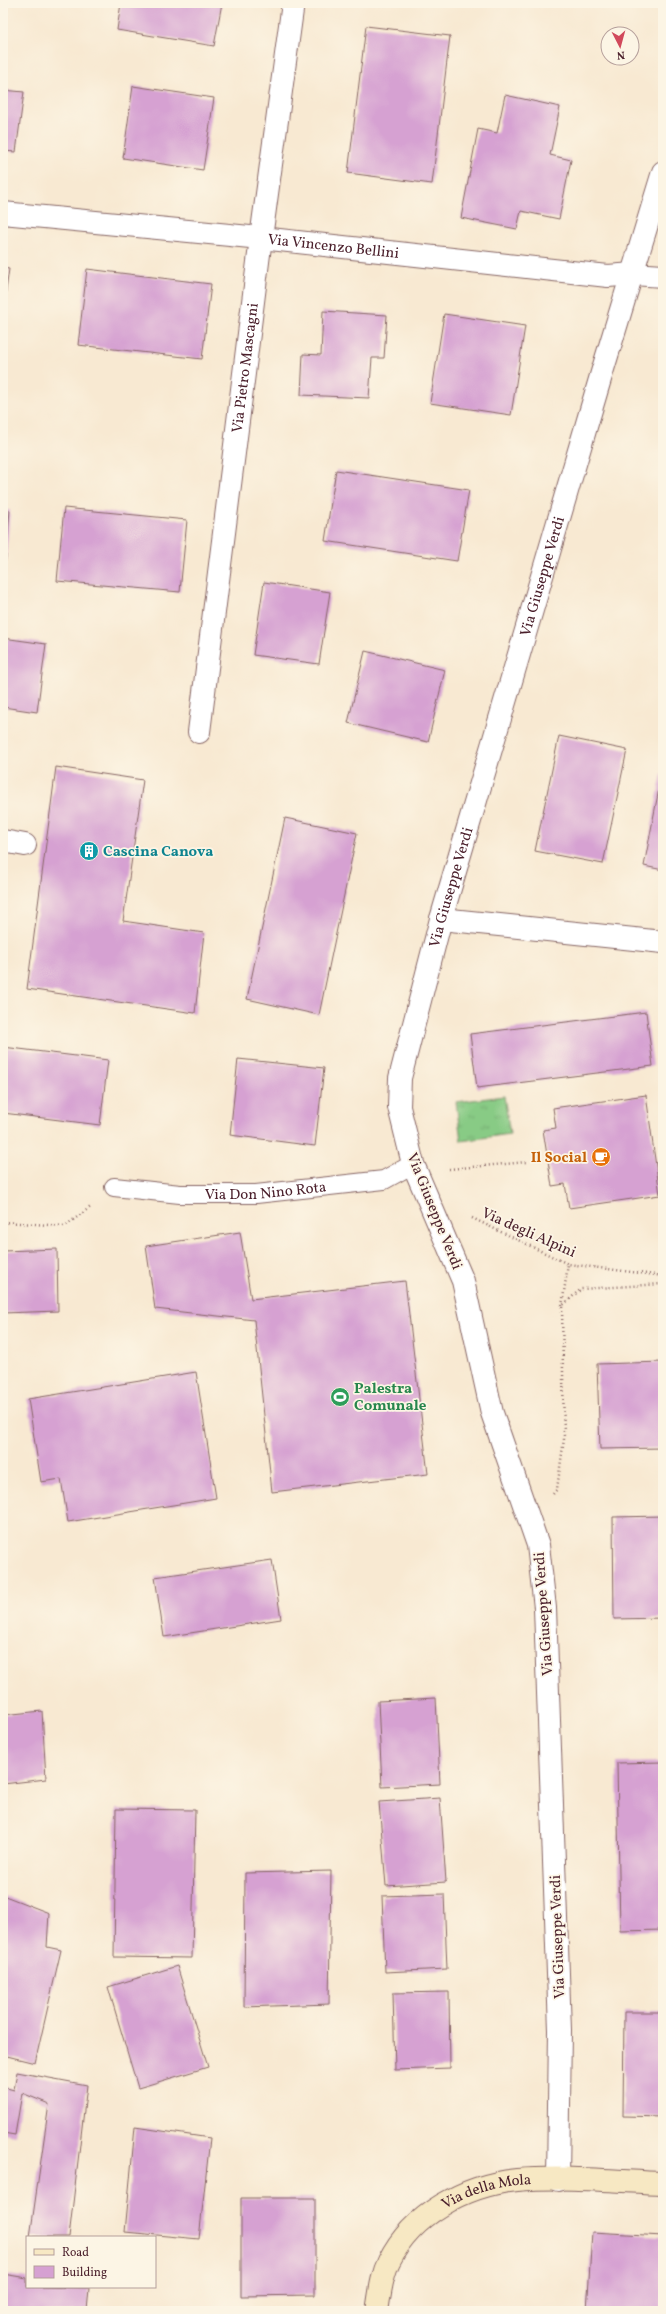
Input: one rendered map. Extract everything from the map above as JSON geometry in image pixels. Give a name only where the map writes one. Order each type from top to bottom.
[{"type":"street","name":"Via Pietro Mascagni","points":[[199,732],[261,238],[293,3]]},
{"type":"street","name":"Via Giuseppe Verdi","points":[[558,2180],[560,2030],[545,1608],[538,1545],[492,1413],[463,1281],[413,1164],[399,1107],[400,1078],[441,919],[600,376],[663,172]]},
{"type":"street","name":"Via Vincenzo Bellini","points":[[3,213],[261,238],[608,276],[632,274],[663,276]]},
{"type":"street","points":[[3,841],[25,845]]},
{"type":"street","points":[[441,919],[663,942]]},
{"type":"street","name":"Via della Mola","points":[[377,2311],[381,2283],[388,2262],[399,2243],[437,2207],[473,2190],[516,2180],[663,2183]]},
{"type":"lane","name":"Via Don Nino Rota","points":[[114,1187],[180,1194],[256,1194],[384,1180],[413,1164]]},
{"type":"path","points":[[450,1175],[449,1169],[527,1162]]},
{"type":"path","points":[[3,1222],[64,1226],[74,1221],[114,1187]]},
{"type":"path","name":"Via degli Alpini","points":[[437,1222],[462,1213],[490,1228],[568,1264],[663,1276]]},
{"type":"path","points":[[531,1525],[557,1489],[564,1440],[562,1306],[568,1264]]},
{"type":"path","points":[[562,1306],[581,1289],[663,1284]]},
{"type":"green space","points":[[504,1096],[510,1134],[461,1141],[456,1102]]},
{"type":"building","points":[[121,3],[222,3],[214,46],[117,30]]},
{"type":"building","points":[[366,26],[450,36],[432,184],[348,173]]},
{"type":"building","points":[[133,86],[214,98],[203,170],[123,158]]},
{"type":"building","points":[[3,90],[24,92],[16,152],[3,151]]},
{"type":"building","points":[[505,95],[560,107],[550,155],[571,160],[559,219],[521,211],[517,229],[461,218],[478,129],[497,133]]},
{"type":"building","points":[[3,268],[9,269],[4,305],[3,305]]},
{"type":"building","points":[[87,269],[211,284],[202,359],[78,345]]},
{"type":"building","points":[[323,311],[387,315],[384,358],[372,358],[369,398],[301,395],[303,354],[321,355]]},
{"type":"building","points":[[444,314],[525,326],[511,415],[430,403]]},
{"type":"building","points":[[336,470],[469,490],[457,561],[325,541]]},
{"type":"building","points":[[64,508],[187,520],[180,592],[57,581]]},
{"type":"building","points":[[3,510],[10,510],[4,579],[3,579]]},
{"type":"building","points":[[264,582],[330,592],[319,664],[253,655]]},
{"type":"building","points":[[663,589],[663,599],[660,598]]},
{"type":"building","points":[[3,638],[46,644],[37,712],[3,707]]},
{"type":"building","points":[[365,651],[445,670],[428,742],[348,723]]},
{"type":"building","points":[[559,736],[627,750],[603,864],[535,851]]},
{"type":"building","name":"Cascina Canova","points":[[56,767],[143,780],[123,921],[204,933],[195,1013],[27,989]]},
{"type":"building","points":[[663,773],[663,870],[644,866]]},
{"type":"building","points":[[285,818],[357,833],[319,1015],[247,999]]},
{"type":"building","points":[[646,1012],[653,1066],[477,1088],[470,1034]]},
{"type":"building","points":[[3,1047],[108,1060],[100,1125],[3,1113]]},
{"type":"building","points":[[238,1059],[324,1068],[315,1146],[230,1135]]},
{"type":"building","name":"Il Social","points":[[646,1095],[660,1195],[569,1208],[565,1184],[552,1186],[543,1130],[556,1128],[553,1108]]},
{"type":"building","name":"Palestra Comunale","points":[[240,1232],[251,1299],[405,1281],[428,1474],[272,1492],[254,1320],[155,1309],[146,1246]]},
{"type":"building","points":[[57,1249],[58,1311],[3,1313],[3,1251]]},
{"type":"building","points":[[663,1362],[663,1448],[600,1449],[597,1364]]},
{"type":"building","points":[[196,1372],[216,1498],[68,1522],[61,1479],[41,1482],[28,1399]]},
{"type":"building","points":[[663,1516],[663,1618],[614,1619],[613,1517]]},
{"type":"building","points":[[272,1560],[281,1619],[164,1637],[155,1577]]},
{"type":"building","points":[[436,1698],[440,1784],[382,1787],[378,1701]]},
{"type":"building","points":[[42,1711],[46,1779],[3,1784],[3,1715]]},
{"type":"building","points":[[663,1762],[663,1930],[620,1931],[617,1763]]},
{"type":"building","points":[[440,1798],[446,1882],[386,1886],[379,1802]]},
{"type":"building","points":[[116,1809],[195,1810],[192,1958],[114,1957]]},
{"type":"building","points":[[331,1871],[329,2004],[244,2007],[245,1873]]},
{"type":"building","points":[[444,1894],[447,1969],[385,1972],[382,1896]]},
{"type":"building","points":[[5,1896],[49,1913],[47,1947],[61,1950],[35,2063],[7,2056],[3,2068],[3,1904]]},
{"type":"building","points":[[177,1966],[208,2067],[138,2088],[108,1987]]},
{"type":"building","points":[[449,1992],[450,2068],[395,2070],[393,1993]]},
{"type":"building","points":[[624,2012],[663,2012],[663,2117],[623,2116]]},
{"type":"building","points":[[17,2072],[87,2085],[69,2236],[30,2236],[49,2104],[22,2093],[15,2135],[3,2133],[3,2087],[14,2090]]},
{"type":"building","points":[[135,2127],[210,2138],[199,2239],[125,2232]]},
{"type":"building","points":[[241,2198],[315,2198],[315,2295],[241,2296]]},
{"type":"building","points":[[592,2232],[663,2236],[663,2311],[587,2311]]},
{"type":"building","points":[[3,2274],[26,2278],[26,2288],[89,2288],[87,2311],[3,2311]]},
{"type":"place","name":"Cascina Canova","points":[[89,851]]},
{"type":"place","name":"Il Social","points":[[601,1157]]},
{"type":"place","name":"Palestra Comunale","points":[[340,1397]]}]
